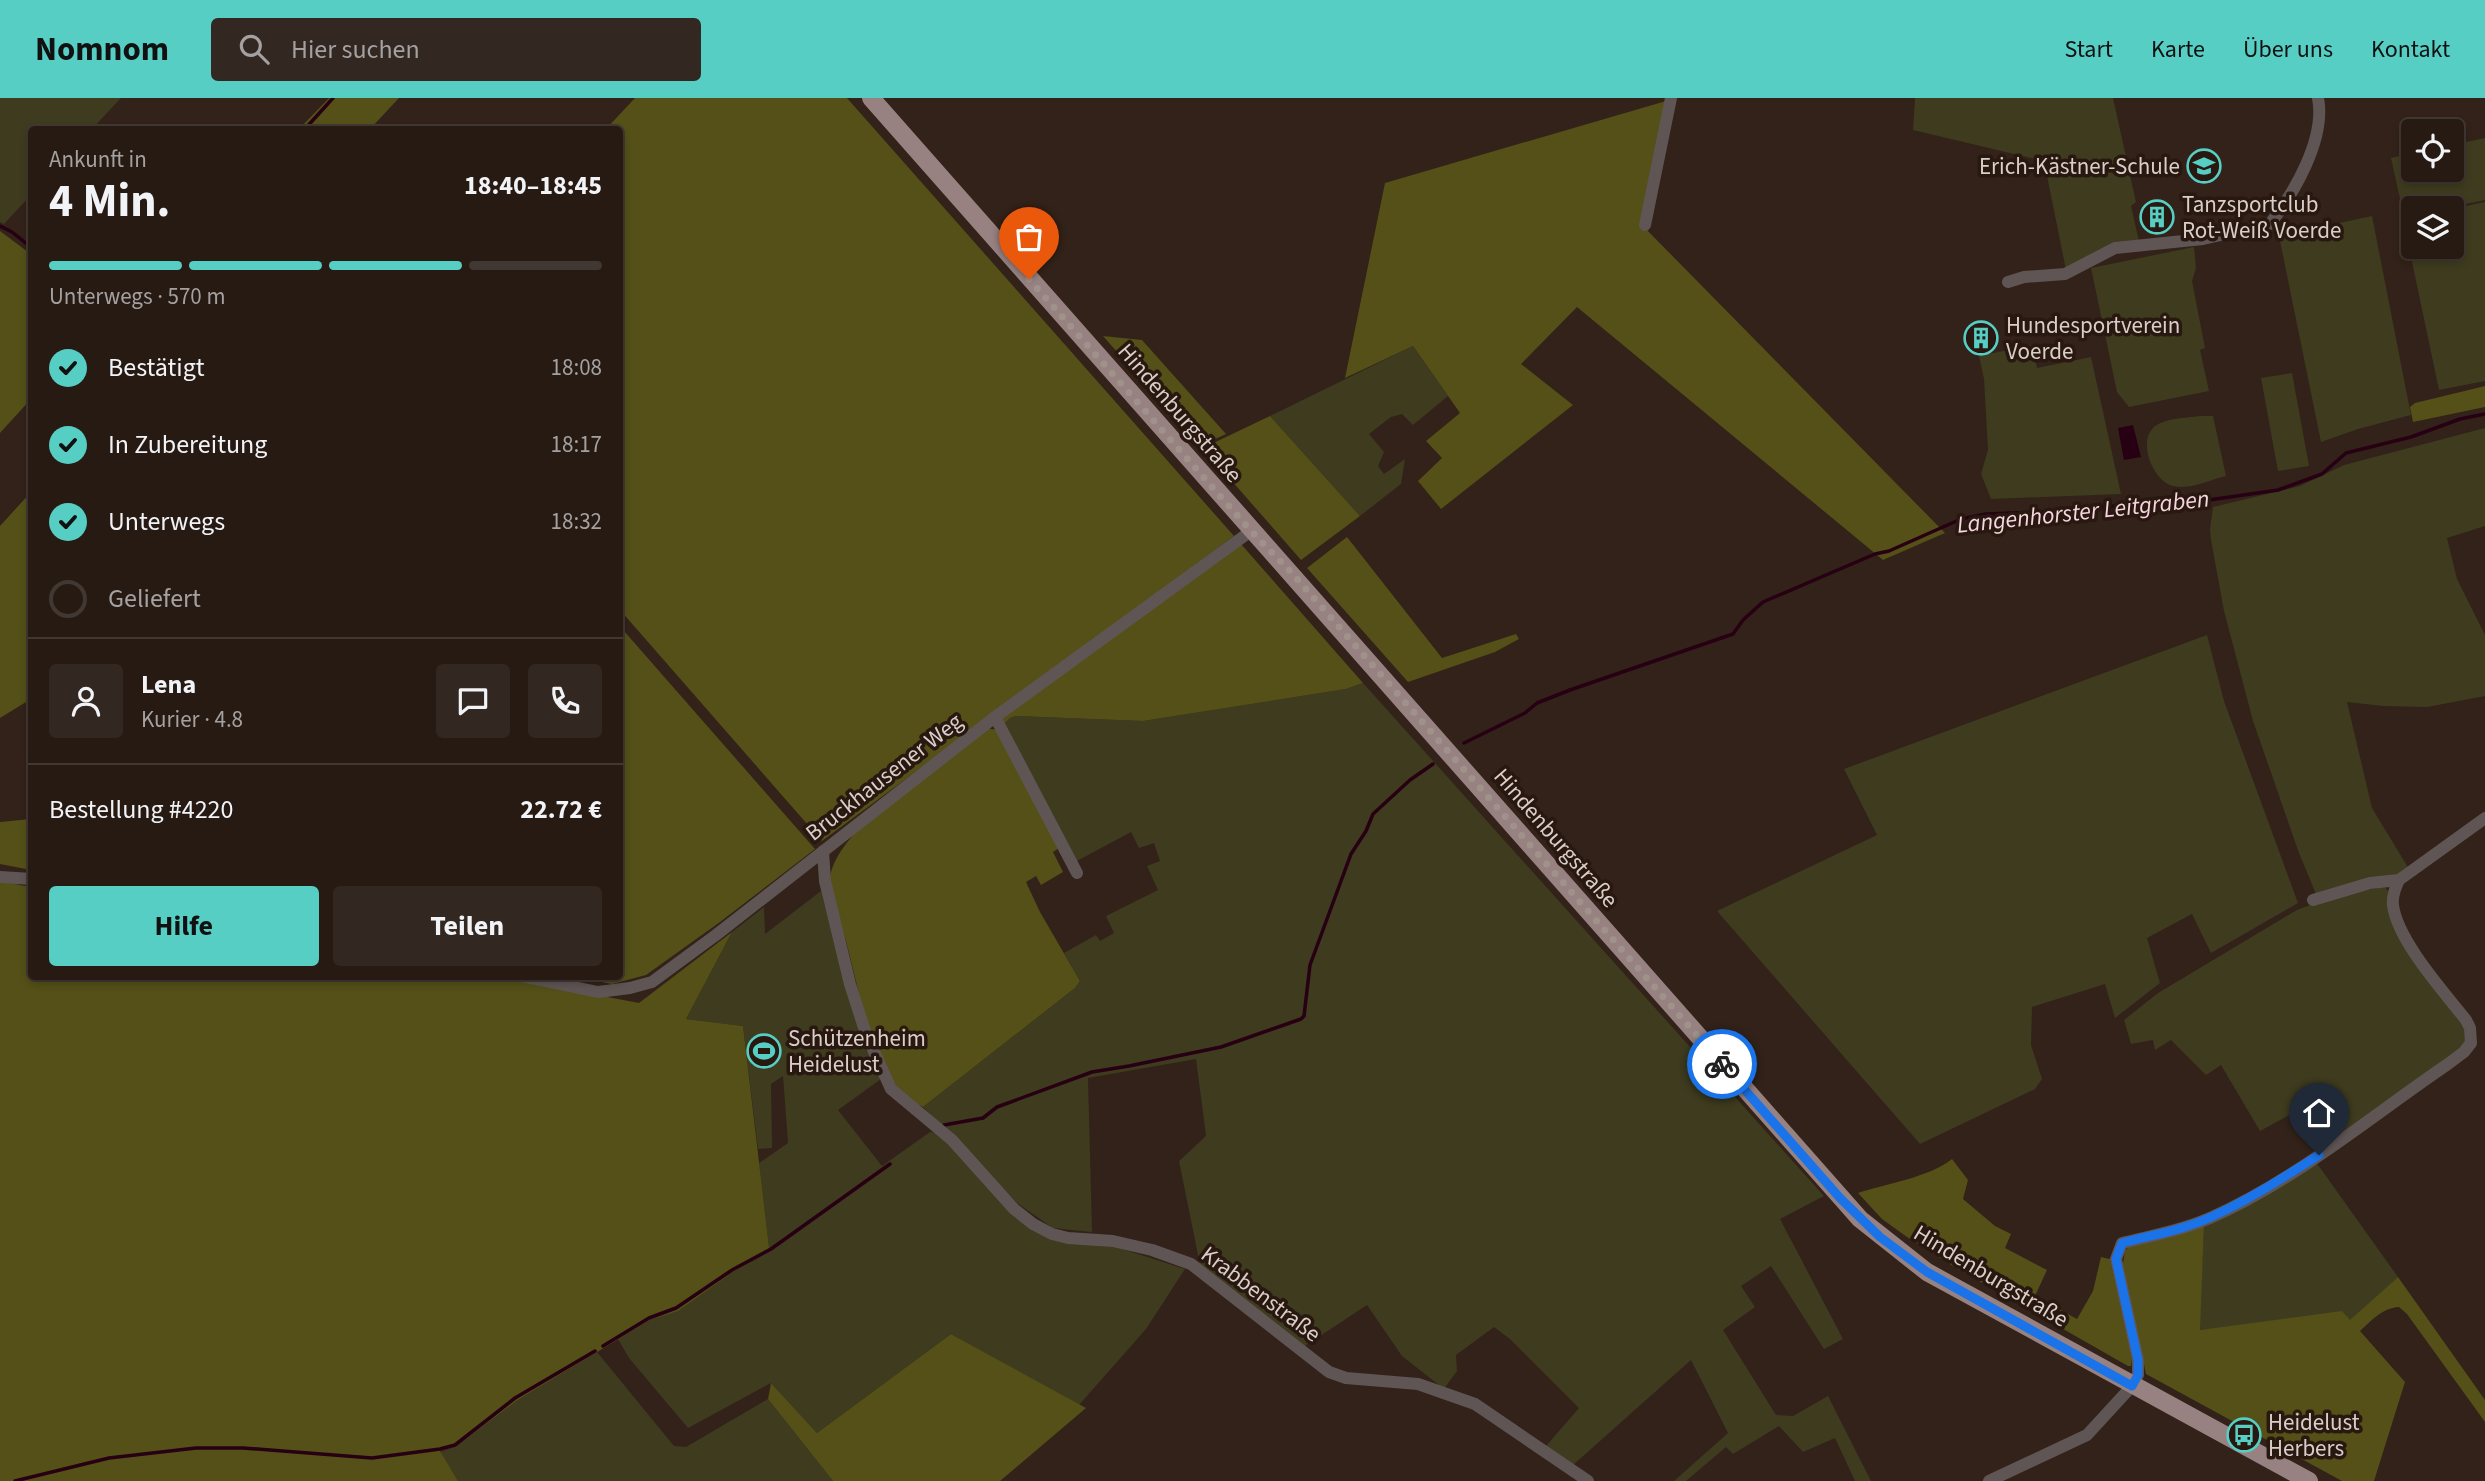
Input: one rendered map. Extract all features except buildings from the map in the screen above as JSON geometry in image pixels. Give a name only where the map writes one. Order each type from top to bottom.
[{"type":"main road","name":"Hindenburgstraße","points":[[871,98],[1860,1219],[1927,1272],[2309,1481]]},
{"type":"street","points":[[1645,225],[1671,98]]},
{"type":"street","points":[[2008,282],[2024,277],[2065,274],[2115,248],[2203,239],[2270,224],[2286,204],[2315,140],[2320,115],[2318,98]]},
{"type":"street","name":"Bruckhausener Weg","points":[[540,980],[598,992],[652,982],[995,717],[1251,531]]},
{"type":"street","points":[[995,717],[1077,873]]},
{"type":"street","points":[[1989,1481],[2087,1435],[2132,1386],[2138,1375],[2138,1360],[2116,1259],[2122,1243],[2210,1218],[2270,1187],[2456,1058],[2471,1043],[2470,1028],[2466,1020],[2402,933],[2393,906],[2394,889],[2399,880],[2485,818]]},
{"type":"street","name":"Krabbenstraße","points":[[823,851],[825,881],[850,984],[866,1034],[891,1089],[952,1140],[1014,1209],[1052,1234],[1068,1238],[1113,1241],[1153,1250],[1191,1264],[1329,1372],[1346,1378],[1418,1384],[1475,1404],[1588,1481]]},
{"type":"street","points":[[0,877],[28,879]]},
{"type":"street","points":[[2313,900],[2371,883],[2399,880]]},
{"type":"shaded area","points":[[0,98],[121,98],[95,126],[28,126],[28,198],[4,224],[0,222]]},
{"type":"shaded area","points":[[329,98],[399,98],[373,126],[302,126]]},
{"type":"shaded area","points":[[635,98],[847,98],[1234,536],[822,841],[623,613],[623,126],[609,126]]},
{"type":"shaded area","points":[[1915,98],[2113,98],[2136,202],[2131,206],[2139,241],[2066,270],[2044,161],[1913,130]]},
{"type":"shaded area","points":[[1666,101],[1642,225],[1945,533],[1883,560],[1577,307],[1521,364],[1573,405],[1441,509],[1418,481],[1442,458],[1426,441],[1460,413],[1413,346],[1345,378],[1385,183]]},
{"type":"shaded area","points":[[2485,138],[2485,200],[2464,204],[2464,196],[2401,196],[2401,203],[2391,158],[2401,156],[2401,182],[2464,182],[2464,142]]},
{"type":"shaded area","points":[[2485,202],[2485,381],[2439,390],[2411,259],[2464,259],[2464,206]]},
{"type":"shaded area","points":[[2372,216],[2411,415],[2321,442],[2279,236]]},
{"type":"shaded area","points":[[0,231],[28,252],[28,402],[0,433]]},
{"type":"shaded area","points":[[2194,247],[2196,268],[2192,281],[2205,348],[2200,350],[2209,391],[2129,407],[2117,392],[2091,268]]},
{"type":"shaded area","points":[[1103,336],[1142,340],[1226,434],[1200,446]]},
{"type":"shaded area","points":[[2032,345],[2037,368],[2091,357],[2121,494],[1991,499],[1981,474],[1988,450],[1984,379],[1979,356]]},
{"type":"shaded area","points":[[1413,346],[1448,396],[1413,425],[1402,414],[1391,417],[1369,434],[1384,452],[1378,466],[1384,474],[1405,459],[1401,484],[1360,516],[1270,416]]},
{"type":"shaded area","points":[[2292,373],[2309,466],[2278,471],[2261,378]]},
{"type":"shaded area","points":[[2485,386],[2485,407],[2413,422],[2410,407],[2415,403]]},
{"type":"shaded area","points":[[1270,416],[1360,516],[1301,560],[1203,448]]},
{"type":"shaded area","points":[[2213,416],[2226,476],[2193,486],[2180,487],[2166,483],[2159,477],[2150,461],[2147,452],[2149,435],[2153,428],[2163,422]]},
{"type":"shaded area","points":[[2133,425],[2141,457],[2124,460],[2118,428]]},
{"type":"shaded area","points":[[2485,428],[2485,526],[2447,538],[2457,579],[2485,635],[2485,696],[2427,707],[2347,702],[2372,808],[2409,869],[2396,877],[2316,894],[2253,721],[2224,611],[2211,540],[2213,507],[2300,486],[2344,465]]},
{"type":"shaded area","points":[[28,495],[28,701],[0,718],[0,526]]},
{"type":"shaded area","points":[[1347,537],[1442,658],[1516,634],[1519,639],[1495,652],[1408,682],[1307,568]]},
{"type":"shaded area","points":[[1241,544],[1363,683],[1346,689],[1143,721],[1016,716],[1005,723],[1000,718]]},
{"type":"shaded area","points":[[623,632],[815,849],[646,975],[612,984],[591,980],[623,980]]},
{"type":"shaded area","points":[[2207,635],[2224,701],[2298,903],[2211,953],[2192,914],[2147,938],[2160,983],[2115,1018],[2105,984],[2032,1007],[2031,1045],[2042,1079],[2035,1089],[1920,1144],[1717,911],[1877,835],[1844,769]]},
{"type":"shaded area","points":[[1363,683],[1824,1196],[1780,1219],[1843,1339],[1824,1349],[1771,1266],[1741,1286],[1755,1307],[1723,1330],[1776,1415],[1793,1416],[1828,1396],[1871,1481],[1855,1481],[1835,1438],[1803,1452],[1779,1426],[1733,1454],[1726,1447],[1686,1481],[1674,1481],[1728,1433],[1691,1360],[1573,1465],[1546,1446],[1579,1408],[1510,1339],[1494,1327],[1456,1355],[1457,1371],[1444,1389],[1402,1356],[1367,1305],[1305,1346],[1200,1265],[1179,1161],[1206,1136],[1196,1059],[1088,1078],[1092,1232],[1053,1228],[1017,1203],[923,1107],[1075,988],[1080,981],[1064,953],[1096,935],[1100,941],[1114,933],[1106,916],[1158,890],[1147,866],[1160,861],[1154,843],[1139,848],[1131,832],[1075,862],[1005,723],[1010,718],[1016,716],[1143,721],[1346,689]]},
{"type":"shaded area","points":[[984,728],[1000,730],[1062,846],[1053,852],[1063,872],[1041,885],[1036,876],[1026,882],[1080,981],[1075,988],[923,1107],[901,1093],[873,1039],[833,902],[830,878],[838,856],[864,823]]},
{"type":"shaded area","points":[[28,819],[28,869],[0,864],[0,822]]},
{"type":"shaded area","points":[[0,883],[28,886],[28,980],[518,980],[639,1003],[732,932],[686,1019],[743,1026],[768,1252],[733,1272],[678,1311],[650,1320],[518,1400],[457,1446],[440,1451],[458,1481],[0,1481]]},
{"type":"shaded area","points":[[2385,887],[2389,900],[2464,1025],[2467,1041],[2462,1049],[2331,1143],[2304,1107],[2260,1131],[2221,1065],[2206,1075],[2171,1040],[2155,1050],[2153,1040],[2131,1044],[2124,1020],[2158,993],[2297,910],[2336,895]]},
{"type":"shaded area","points":[[821,891],[846,985],[881,1079],[838,1110],[882,1166],[930,1132],[939,1133],[1013,1216],[1042,1235],[1116,1247],[1185,1269],[1146,1329],[1079,1405],[951,1334],[817,1433],[771,1383],[688,1428],[629,1358],[618,1339],[650,1320],[678,1310],[733,1272],[768,1252],[759,1163],[788,1143],[783,1076],[771,1084],[772,1148],[758,1149],[743,1026],[686,1019],[732,932],[764,907],[765,934]]},
{"type":"shaded area","points":[[1952,1159],[1968,1180],[1963,1199],[1995,1226],[2011,1234],[2005,1248],[2047,1270],[2035,1296],[2077,1319],[2093,1291],[2101,1257],[2110,1259],[2132,1359],[2131,1366],[1953,1266],[1907,1237],[1882,1219],[1858,1193],[1932,1171]]},
{"type":"shaded area","points":[[2316,1162],[2398,1277],[2350,1321],[2199,1330],[2204,1226]]},
{"type":"shaded area","points":[[2204,1226],[2200,1330],[2342,1311],[2350,1320],[2398,1277],[2485,1400],[2485,1422],[2407,1314],[2399,1307],[2382,1312],[2360,1331],[2405,1382],[2374,1481],[2342,1481],[2146,1374],[2123,1264],[2125,1251],[2130,1245]]},
{"type":"shaded area","points":[[951,1334],[1086,1408],[1000,1481],[833,1481],[768,1399],[771,1383],[817,1433]]},
{"type":"shaded area","points":[[597,1352],[674,1446],[686,1447],[768,1399],[833,1481],[458,1481],[440,1452],[457,1446],[518,1400]]},
{"type":"waterway","points":[[308,126],[333,98]]},
{"type":"waterway","points":[[0,226],[28,245]]},
{"type":"waterway","name":"Langenhorster Leitgraben","points":[[1464,743],[1525,713],[1537,703],[1733,634],[1743,620],[1763,602],[1961,519],[1986,514],[2202,501],[2278,490],[2322,474],[2346,453],[2411,437],[2460,419],[2485,414]]},
{"type":"waterway","name":"Langenhorster Leitgraben","points":[[944,1125],[983,1118],[997,1107],[1092,1072],[1221,1047],[1301,1019],[1304,1016],[1310,965],[1351,854],[1373,814],[1410,780],[1433,764]]},
{"type":"waterway","name":"Langenhorster Leitgraben","points":[[603,1346],[649,1318],[676,1308],[732,1270],[771,1249],[890,1164]]},
{"type":"waterway","name":"Langenhorster Leitgraben","points":[[15,1481],[109,1458],[196,1448],[243,1448],[372,1458],[440,1449],[455,1445],[515,1398],[595,1351]]},
{"type":"way so far","points":[[1029,279],[1251,531],[1291,572],[1722,1064]]},
{"type":"place","name":"Erich-Kästner-Schule","points":[[2204,166]]},
{"type":"place","name":"Tanzsportclub Rot-Weiß Voerde","points":[[2157,217]]},
{"type":"place","name":"Hundesportverein Voerde","points":[[1981,338]]},
{"type":"place","name":"Schützenheim Heidelust","points":[[764,1051]]},
{"type":"place","name":"Heidelust Herbers","points":[[2244,1435]]},
{"type":"route","points":[[1722,1064],[1840,1198],[1880,1237],[1927,1272],[2132,1386],[2138,1375],[2138,1360],[2116,1259],[2122,1243],[2210,1218],[2270,1187],[2319,1155]]}]
